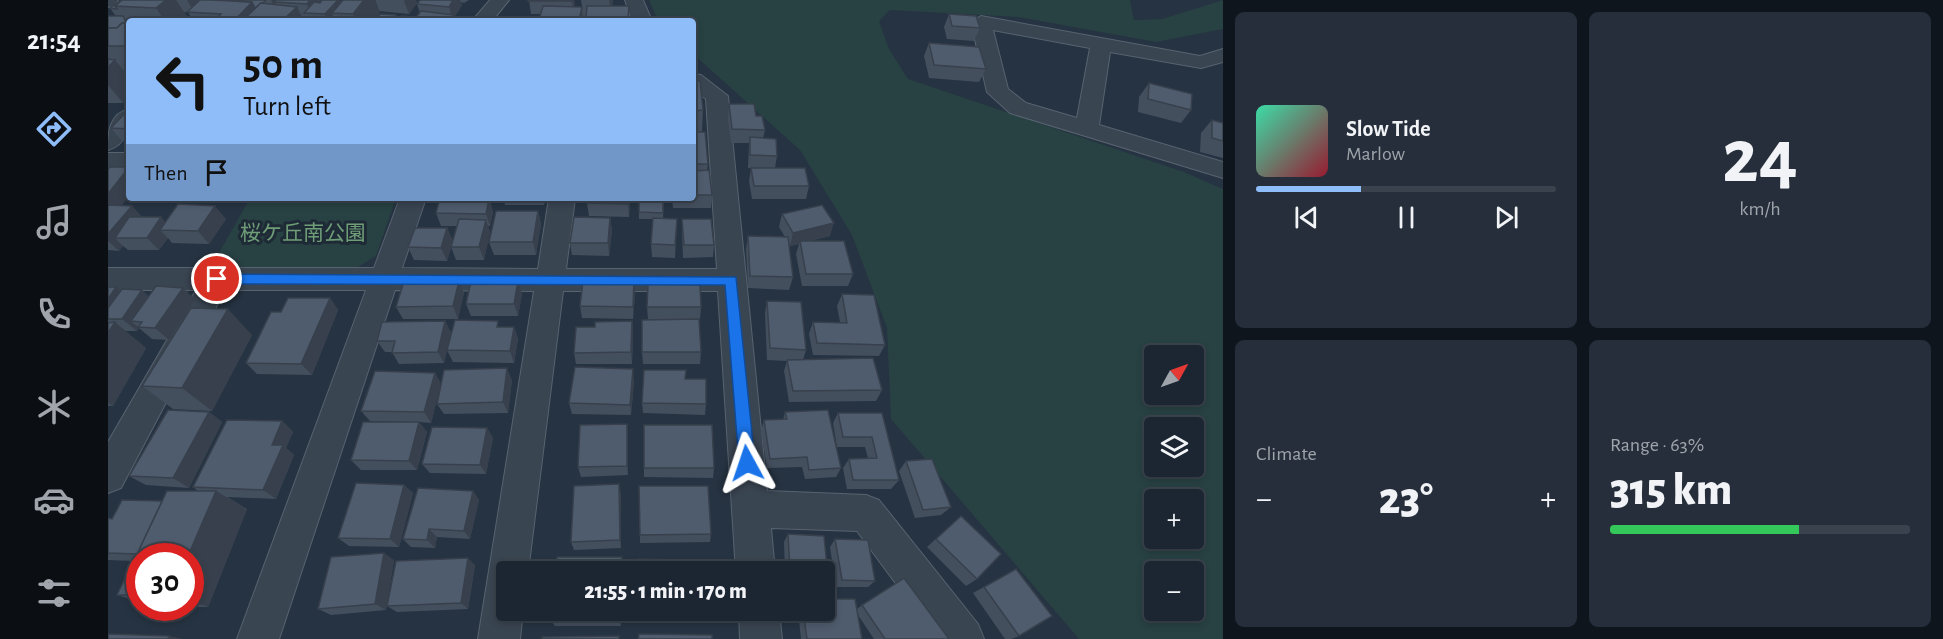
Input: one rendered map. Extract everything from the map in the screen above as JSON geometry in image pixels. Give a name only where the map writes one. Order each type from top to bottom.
[{"type":"street","points":[[215,18],[234,0]]},
{"type":"street","points":[[485,18],[500,0]]},
{"type":"street","points":[[634,0],[641,18]]},
{"type":"street","points":[[1223,55],[1201,62],[981,22],[998,92],[1018,108],[1223,170]]},
{"type":"street","points":[[1087,129],[1101,44]]},
{"type":"street","points":[[696,82],[717,96],[755,561]]},
{"type":"street","points":[[108,142],[126,120]]},
{"type":"street","points":[[108,161],[126,161]]},
{"type":"street","points":[[258,639],[412,201]]},
{"type":"street","points":[[510,561],[562,201]]},
{"type":"street","points":[[108,279],[732,280]]},
{"type":"street","points":[[108,476],[121,427],[217,279]]},
{"type":"street","points":[[750,508],[866,513],[963,639]]},
{"type":"street","points":[[499,639],[501,621]]},
{"type":"street","points":[[760,621],[761,639]]},
{"type":"green space","points":[[649,0],[1130,0],[1134,20],[1162,19],[1223,0],[1223,29],[1156,42],[1018,17],[890,10],[879,21],[889,49],[908,79],[1184,172],[1223,189],[1223,639],[1079,639],[891,419],[887,328],[852,235],[800,150],[696,57],[696,18],[657,18]]},
{"type":"green space","name":"桜ケ丘南公園","points":[[248,201],[395,201],[376,256],[358,267],[211,267]]},
{"type":"building","points":[[122,0],[166,0],[156,8],[115,6]]},
{"type":"building","points":[[200,0],[252,2],[237,18],[217,18],[221,14],[187,12]]},
{"type":"building","points":[[234,0],[266,0],[255,8],[252,2]]},
{"type":"building","points":[[276,0],[310,0],[307,4],[275,2]]},
{"type":"building","points":[[322,0],[338,0],[325,14],[304,13],[314,2],[320,3]]},
{"type":"building","points":[[343,0],[364,0],[353,14],[332,13]]},
{"type":"building","points":[[420,0],[453,0],[449,7],[417,4]]},
{"type":"building","points":[[572,0],[572,1],[528,1]]},
{"type":"building","points":[[261,3],[297,7],[285,18],[245,18]]},
{"type":"building","points":[[543,6],[582,7],[580,18],[540,18]]},
{"type":"building","points":[[587,6],[629,6],[628,18],[586,18]]},
{"type":"building","points":[[421,11],[454,15],[452,18],[415,18]]},
{"type":"building","points":[[380,14],[396,15],[394,18],[377,18]]},
{"type":"building","points":[[949,14],[976,16],[980,28],[952,26]]},
{"type":"building","points":[[108,16],[123,16],[126,22],[117,28],[108,28]]},
{"type":"building","points":[[122,23],[126,23],[126,46],[108,46],[108,28],[117,28]]},
{"type":"building","points":[[929,43],[979,47],[986,69],[934,65]]},
{"type":"building","points":[[108,59],[115,60],[108,67]]},
{"type":"building","points":[[696,81],[700,81],[703,110],[696,111]]},
{"type":"building","points":[[1149,83],[1192,94],[1191,110],[1148,99]]},
{"type":"building","points":[[729,104],[754,104],[756,116],[762,116],[765,130],[732,129]]},
{"type":"building","points":[[126,112],[126,129],[111,128]]},
{"type":"building","points":[[1212,120],[1223,123],[1223,141],[1212,138]]},
{"type":"building","points":[[696,132],[705,132],[708,164],[696,164]]},
{"type":"building","points":[[750,137],[776,139],[777,156],[750,155]]},
{"type":"building","points":[[126,167],[126,171],[108,194],[108,169]]},
{"type":"building","points":[[751,168],[805,168],[809,186],[754,186]]},
{"type":"building","points":[[709,170],[712,195],[696,195],[696,171]]},
{"type":"building","points":[[439,201],[489,201],[486,214],[436,213]]},
{"type":"building","points":[[587,201],[628,201],[628,204],[587,203]]},
{"type":"building","points":[[639,201],[663,201],[663,213],[639,212]]},
{"type":"building","points":[[178,204],[215,206],[198,231],[160,230]]},
{"type":"building","points":[[108,205],[132,206],[108,234]]},
{"type":"building","points":[[822,205],[834,223],[793,233],[782,214]]},
{"type":"building","points":[[496,211],[538,211],[533,242],[489,242]]},
{"type":"building","points":[[129,217],[161,217],[147,238],[115,238]]},
{"type":"building","points":[[574,217],[610,218],[608,243],[570,243]]},
{"type":"building","points":[[653,218],[677,219],[675,245],[651,244]]},
{"type":"building","points":[[459,219],[486,220],[479,247],[451,247]]},
{"type":"building","points":[[682,219],[711,219],[714,245],[684,245]]},
{"type":"building","points":[[415,228],[447,228],[441,248],[408,247]]},
{"type":"building","points":[[748,236],[788,237],[793,277],[750,276]]},
{"type":"building","points":[[800,241],[844,241],[853,274],[806,274]]},
{"type":"building","points":[[404,281],[459,281],[453,306],[396,307]]},
{"type":"building","points":[[471,281],[518,281],[514,304],[466,304]]},
{"type":"building","points":[[583,281],[634,281],[633,307],[580,306]]},
{"type":"building","points":[[648,284],[700,285],[701,307],[647,307]]},
{"type":"building","points":[[156,286],[183,288],[155,328],[138,327],[142,322],[131,321]]},
{"type":"building","points":[[108,287],[116,287],[108,299]]},
{"type":"building","points":[[122,289],[142,290],[122,319],[108,319],[108,308]]},
{"type":"building","points":[[842,294],[874,295],[885,345],[817,343],[813,322],[847,323]]},
{"type":"building","points":[[288,298],[330,298],[301,364],[246,363],[271,312],[281,312]]},
{"type":"building","points":[[767,301],[801,302],[806,350],[770,348]]},
{"type":"building","points":[[191,308],[228,309],[182,388],[142,386]]},
{"type":"building","points":[[699,319],[701,352],[642,352],[642,320]]},
{"type":"building","points":[[455,320],[498,321],[497,327],[514,327],[510,351],[447,350]]},
{"type":"building","points":[[445,321],[438,352],[392,353],[395,341],[377,341],[382,322]]},
{"type":"building","points":[[632,321],[631,352],[574,353],[576,327],[595,327],[595,322]]},
{"type":"building","points":[[115,322],[108,333],[108,323]]},
{"type":"building","points":[[873,358],[882,390],[793,391],[787,360]]},
{"type":"building","points":[[575,367],[633,369],[630,405],[569,403]]},
{"type":"building","points":[[507,368],[503,402],[437,404],[444,370]]},
{"type":"building","points":[[644,370],[686,370],[685,379],[706,379],[706,404],[642,403]]},
{"type":"building","points":[[375,371],[435,373],[424,412],[361,411]]},
{"type":"building","points":[[168,410],[209,412],[173,478],[129,476]]},
{"type":"building","points":[[828,410],[841,468],[809,470],[807,457],[770,459],[764,420],[787,419],[785,412]]},
{"type":"building","points":[[838,413],[882,413],[899,480],[853,480],[849,459],[877,458],[872,437],[843,437]]},
{"type":"building","points":[[227,420],[282,421],[272,445],[283,445],[263,490],[193,487]]},
{"type":"building","points":[[363,422],[419,422],[409,461],[351,460]]},
{"type":"building","points":[[627,424],[627,466],[578,467],[580,425]]},
{"type":"building","points":[[644,425],[712,425],[714,468],[644,468]]},
{"type":"building","points":[[432,427],[487,428],[480,465],[422,464]]},
{"type":"building","points":[[932,459],[951,507],[923,510],[906,461]]},
{"type":"building","points":[[356,483],[404,485],[390,539],[338,538]]},
{"type":"building","points":[[619,484],[620,540],[571,542],[574,486]]},
{"type":"building","points":[[639,486],[708,486],[711,534],[640,535]]},
{"type":"building","points":[[418,488],[473,491],[464,531],[429,529],[427,540],[403,539]]},
{"type":"building","points":[[167,491],[216,491],[194,543],[142,543]]},
{"type":"building","points":[[122,500],[162,501],[142,543],[126,543],[126,554],[108,553],[108,518],[112,519]]},
{"type":"building","points":[[961,516],[1001,554],[977,579],[936,539]]},
{"type":"building","points":[[788,534],[824,536],[826,561],[789,561]]},
{"type":"building","points":[[835,539],[868,540],[875,581],[842,580]]},
{"type":"building","points":[[384,553],[375,604],[318,609],[331,557]]},
{"type":"building","points":[[557,557],[622,557],[622,561],[557,561]]},
{"type":"building","points":[[468,558],[461,603],[387,606],[396,561]]},
{"type":"building","points":[[638,559],[715,561],[638,561]]},
{"type":"building","points":[[1016,569],[1052,616],[1019,636],[984,587]]},
{"type":"building","points":[[126,576],[126,595],[117,595]]},
{"type":"building","points":[[904,578],[949,639],[885,639],[862,605]]},
{"type":"building","points":[[835,599],[855,599],[862,639],[807,639],[805,621],[835,621]]},
{"type":"building","points":[[108,634],[169,636],[168,639],[108,639]]},
{"type":"building","points":[[639,634],[712,635],[712,639],[638,639]]},
{"type":"building","points":[[619,636],[619,639],[542,639],[542,637]]},
{"type":"route","points":[[217,279],[732,280],[747,463]]}]
